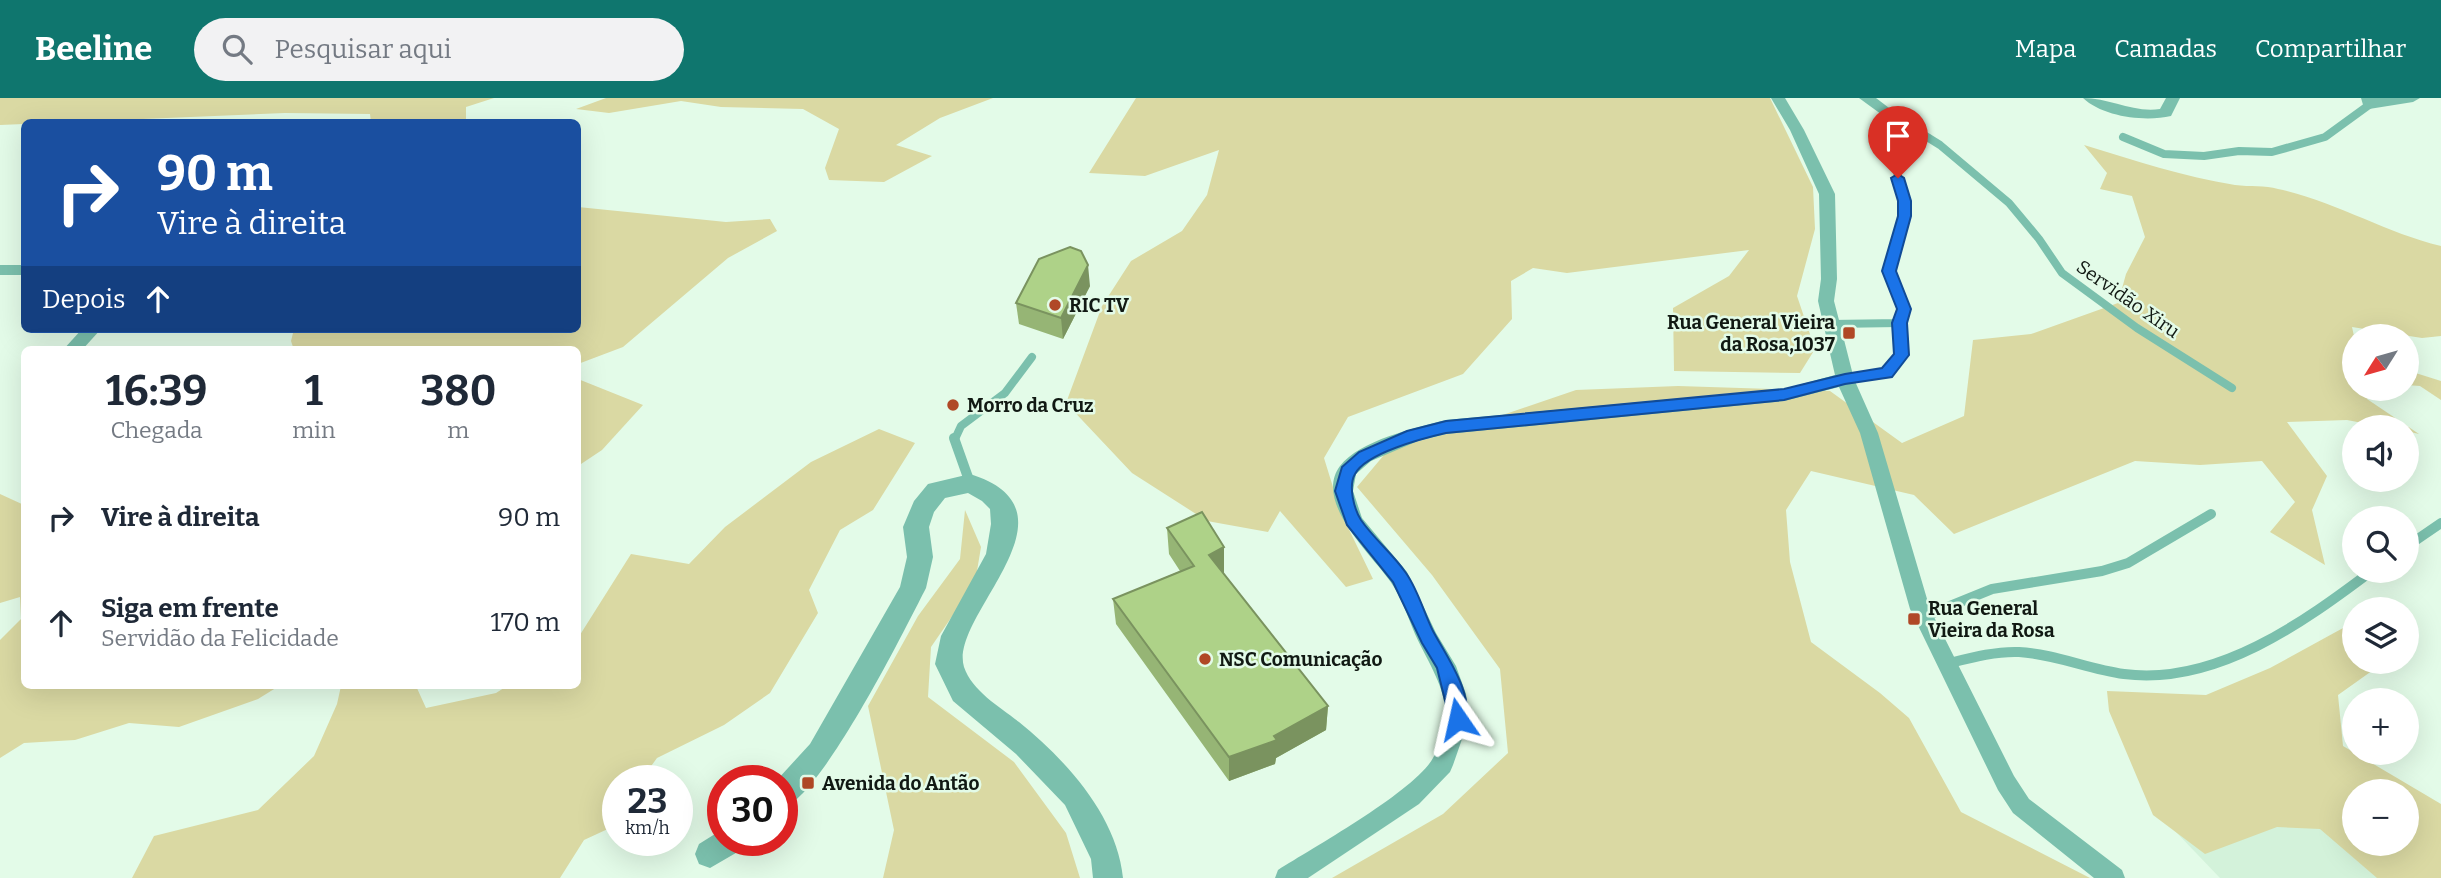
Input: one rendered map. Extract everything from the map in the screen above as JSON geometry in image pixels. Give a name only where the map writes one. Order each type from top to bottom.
[{"type":"street","points":[[1778,98],[1797,130],[1827,194],[1829,279],[1826,301],[1831,324],[1845,379],[1869,433],[1923,617],[2006,783],[2021,806],[2113,878]]},
{"type":"street","points":[[1866,98],[1890,114]]},
{"type":"street","points":[[2090,98],[2115,109],[2151,116],[2166,113],[2173,98]]},
{"type":"street","points":[[2369,102],[2413,98]]},
{"type":"street","points":[[0,270],[21,270]]},
{"type":"street","points":[[76,346],[88,333]]},
{"type":"street","points":[[1287,878],[1411,797],[1442,765],[1458,719],[1455,694],[1446,666],[1428,638],[1400,578],[1353,521],[1343,491],[1347,471],[1364,456],[1413,435],[1446,427],[1784,395],[1845,379]]},
{"type":"street","points":[[798,778],[820,753],[913,588],[920,557],[916,527],[923,508],[937,491],[970,483],[991,494],[1002,506],[1004,524],[999,555],[954,636],[949,664],[963,693],[1026,745],[1075,796],[1106,858],[1108,878]]},
{"type":"lane","points":[[2123,137],[2164,154],[2204,156],[2239,151],[2272,152],[2325,137],[2369,102]]},
{"type":"lane","points":[[1845,379],[1887,373],[1902,355],[1899,323],[1904,309],[1889,271],[1898,244],[1905,201],[1895,164],[1890,114]]},
{"type":"lane","name":"Servidão Xiru","points":[[1890,114],[1940,145],[2009,204],[2062,273],[2137,328],[2232,388]]},
{"type":"lane","points":[[1831,324],[1899,323]]},
{"type":"lane","points":[[970,483],[954,438],[961,426],[1005,393],[1032,357]]},
{"type":"lane","points":[[1923,617],[1992,589],[2102,571],[2128,563],[2211,514]]},
{"type":"lane","points":[[2419,538],[2441,523]]},
{"type":"lane","points":[[1945,664],[1991,654],[2018,652],[2051,657],[2105,671],[2141,675],[2182,671],[2272,640],[2354,583]]},
{"type":"shaded area","points":[[0,98],[494,98],[466,107],[466,119],[371,119],[370,114],[285,113],[142,119],[21,119],[21,124],[0,125]]},
{"type":"shaded area","points":[[606,98],[993,98],[940,118],[896,145],[932,156],[884,182],[829,180],[825,168],[839,129],[803,109],[721,107],[681,101],[609,113],[576,109]]},
{"type":"shaded area","points":[[1136,98],[1770,98],[1813,187],[1815,229],[1797,296],[1815,349],[1800,373],[1674,371],[1673,308],[1729,276],[1749,250],[1567,273],[1533,268],[1511,281],[1512,319],[1463,374],[1348,417],[1324,458],[1341,513],[1373,579],[1346,587],[1280,511],[1268,532],[1207,521],[1132,473],[1066,403],[1102,306],[1131,261],[1182,231],[1207,195],[1219,150],[1145,176],[1089,173]]},
{"type":"shaded area","points":[[2084,145],[2197,177],[2299,194],[2441,246],[2441,336],[2419,338],[2419,324],[2342,324],[2342,401],[2370,401],[2391,415],[2342,415],[2342,420],[2287,422],[2327,476],[2312,510],[2325,565],[2270,532],[2295,502],[2262,461],[2200,465],[2135,461],[1954,534],[1914,495],[1811,471],[1786,510],[1790,562],[1811,642],[1909,718],[1961,812],[2090,878],[1332,878],[1443,814],[1508,753],[1500,669],[1432,575],[1357,487],[1389,449],[1453,432],[1576,390],[1678,386],[1830,391],[1902,443],[1964,416],[1973,340],[2031,334],[2118,303],[2126,274],[2145,237],[2132,196],[2100,189],[2107,173]]},
{"type":"shaded area","points":[[581,207],[726,222],[770,219],[777,231],[728,258],[623,347],[581,363],[581,346],[293,346],[293,333],[581,333]]},
{"type":"shaded area","points":[[2419,374],[2441,381],[2441,400],[2420,386]]},
{"type":"shaded area","points":[[581,380],[643,405],[602,450],[581,464]]},
{"type":"shaded area","points":[[879,429],[915,443],[873,510],[840,530],[809,590],[818,613],[770,693],[724,725],[657,758],[652,765],[602,765],[602,832],[584,840],[560,878],[132,878],[154,836],[258,810],[314,756],[337,704],[340,689],[417,689],[426,708],[496,693],[502,689],[581,689],[581,633],[631,554],[689,564],[725,527],[811,462]]},
{"type":"shaded area","points":[[0,494],[21,504],[21,619],[20,597],[0,603]]},
{"type":"shaded area","points":[[965,510],[981,547],[975,583],[931,647],[928,697],[1014,762],[1066,833],[1080,878],[883,878],[894,830],[868,706],[918,616],[960,559]]},
{"type":"shaded area","points":[[21,619],[21,689],[274,689],[258,699],[179,727],[129,723],[75,740],[24,743],[0,758],[0,640]]},
{"type":"shaded area","points":[[2342,629],[2342,674],[2368,674],[2348,688],[2342,688],[2338,695],[2342,765],[2375,765],[2399,779],[2342,779],[2342,848],[2320,829],[2277,827],[2205,854],[2153,815],[2109,711],[2107,691],[2206,695],[2270,668]]},
{"type":"shaded area","points":[[2419,791],[2441,804],[2441,878],[2377,878],[2351,856],[2419,856]]},
{"type":"shaded area","points":[[2304,804],[2342,833],[2342,856],[2371,856],[2400,878],[2220,878],[2175,831]]},
{"type":"building","points":[[1070,247],[1081,251],[1088,265],[1061,318],[1016,303],[1039,259]]},
{"type":"building","name":"NSC Comunicação","points":[[1202,512],[1224,547],[1209,555],[1328,706],[1274,736],[1277,740],[1229,757],[1113,599],[1194,566],[1167,528]]},
{"type":"place","name":"RIC TV","points":[[1055,305]]},
{"type":"place","name":"Rua General Vieira da Rosa,1037","points":[[1849,333]]},
{"type":"place","name":"Morro da Cruz","points":[[953,405]]},
{"type":"place","name":"Rua General Vieira da Rosa","points":[[1914,619]]},
{"type":"place","name":"NSC Comunicação","points":[[1205,659]]},
{"type":"place","name":"Avenida do Antão","points":[[808,783]]},
{"type":"route","points":[[1458,719],[1455,694],[1446,666],[1428,638],[1400,578],[1353,521],[1343,491],[1347,471],[1364,456],[1413,435],[1446,427],[1784,395],[1845,379],[1887,373],[1902,355],[1899,323],[1904,309],[1889,271],[1904,216],[1905,201],[1898,178]]}]
